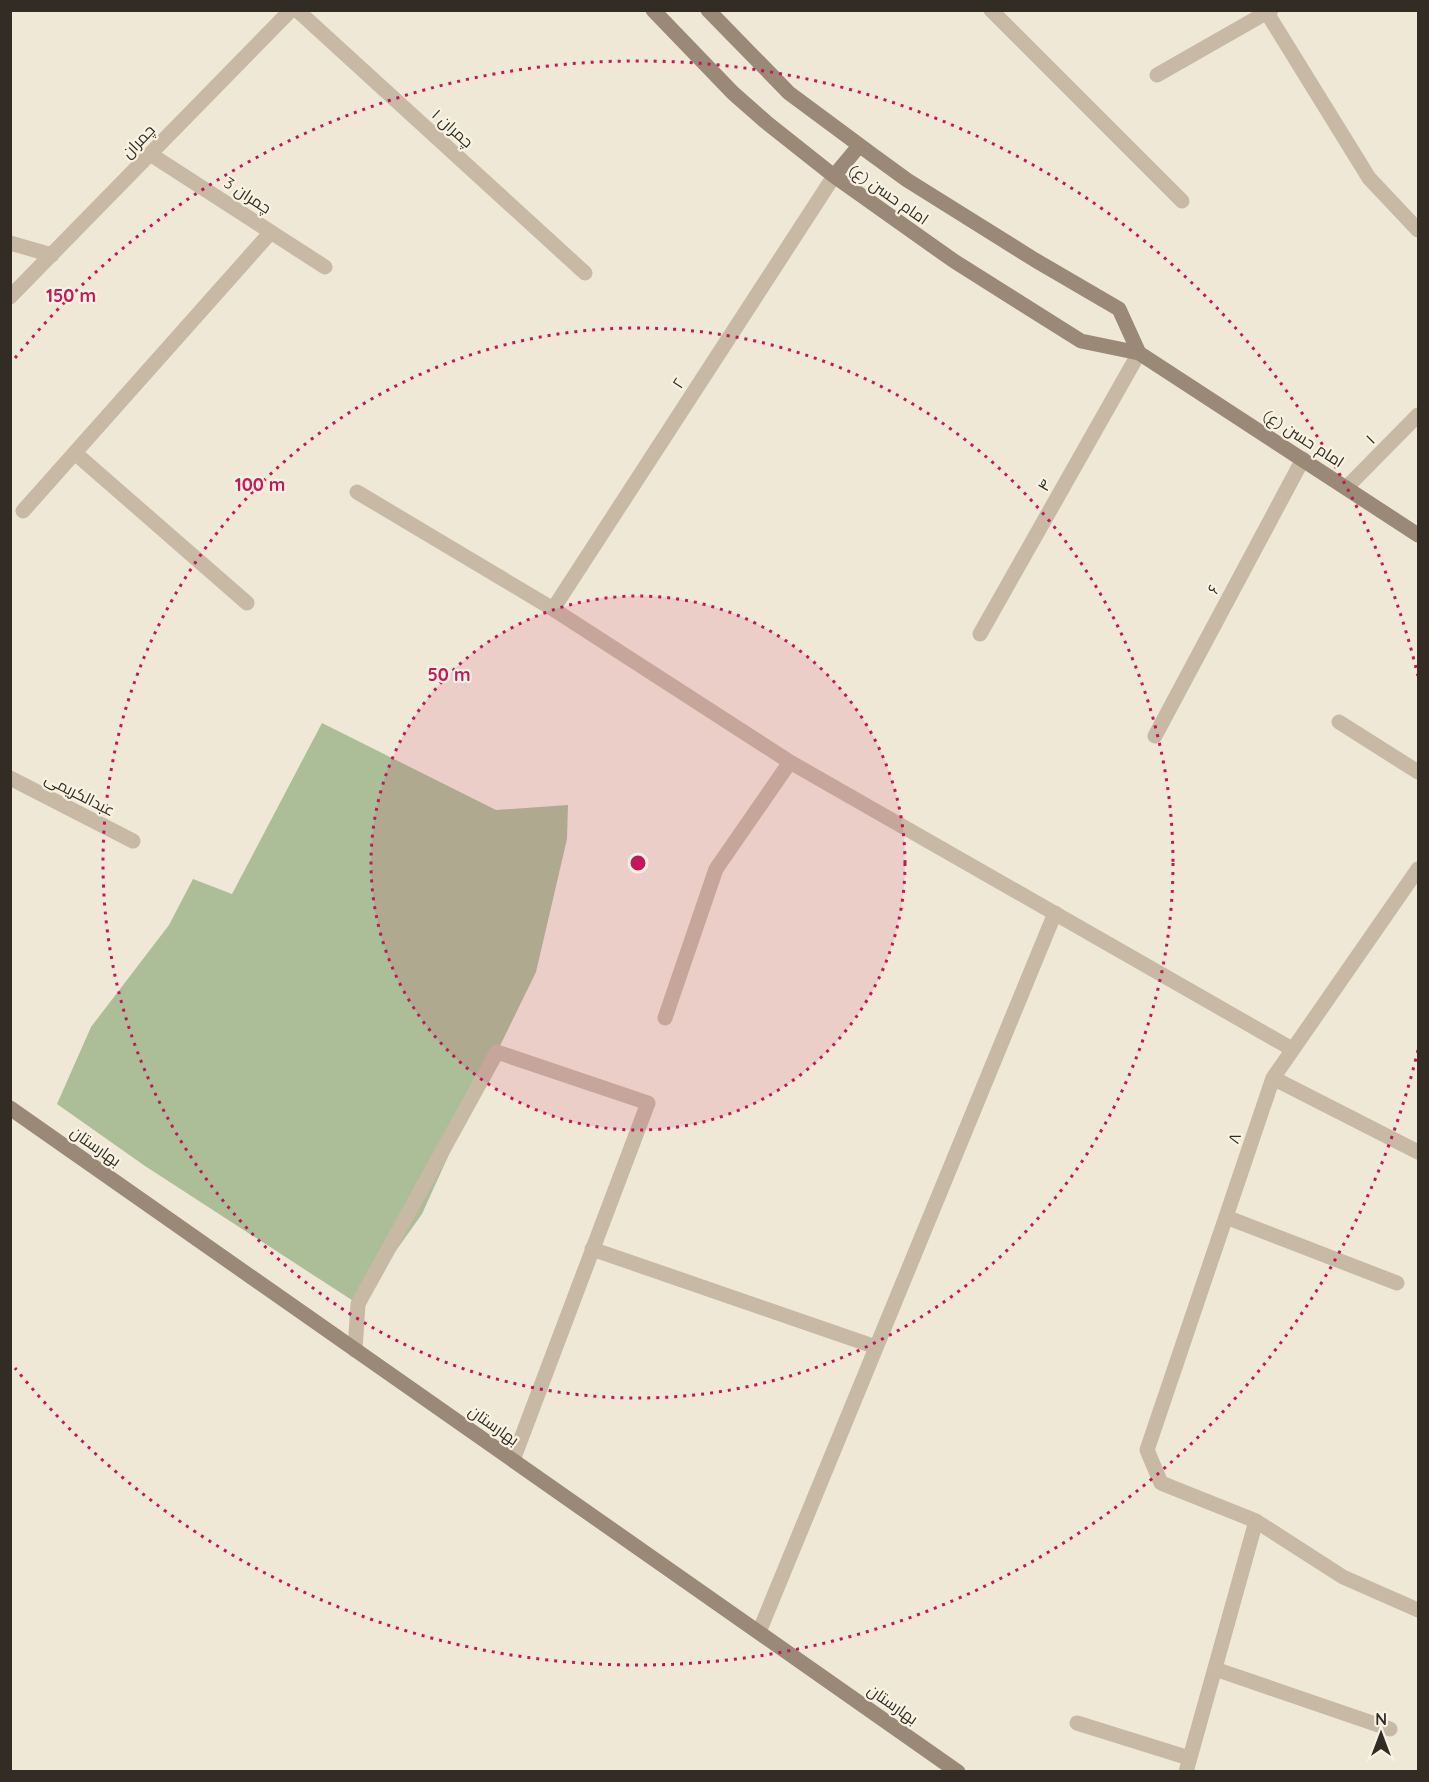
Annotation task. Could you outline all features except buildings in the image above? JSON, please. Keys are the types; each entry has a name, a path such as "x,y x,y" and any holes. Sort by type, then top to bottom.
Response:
{"street":[{"name":"چمران","path":"10,297 291,10"},
{"name":"چمران ۱","path":"297,10 585,273"},
{"name":"امام حسن (ع)","path":"653,10 733,93 766,122 834,177 954,261 1081,341 1139,353 1419,535"},
{"name":"امام حسن (ع)","path":"708,10 789,93 859,146 917,186 1035,260 1119,309 1139,353"},
{"path":"991,10 1182,201"},
{"path":"1157,75 1269,12 1369,178 1419,230"},
{"path":"834,177 859,146"},
{"name":"چمران 3","path":"150,154 325,267"},
{"name":"۲","path":"553,609 834,177"},
{"path":"24,511 271,232"},
{"path":"10,243 52,255"},
{"name":"۴","path":"980,634 1139,353"},
{"name":"۱","path":"1347,488 1419,415"},
{"path":"75,453 247,603"},
{"name":"۶","path":"1155,736 1303,459"},
{"path":"357,492 553,609 790,762 1292,1049"},
{"path":"1339,722 1419,772"},
{"path":"666,1018 716,868 790,762"},
{"name":"عبدالکریمی","path":"10,778 133,841"},
{"name":"۸","path":"1256,1521 1161,1483 1147,1450 1273,1078 1417,875"},
{"path":"759,1632 1055,913"},
{"path":"355,1350 358,1304 497,1052 648,1103 513,1460"},
{"path":"1273,1078 1419,1152"},
{"name":"بهارستان","path":"10,1108 958,1772"},
{"path":"1226,1218 1397,1283"},
{"path":"592,1250 876,1347"},
{"path":"1077,1723 1188,1765 1256,1521 1343,1577 1419,1610"},
{"path":"1215,1669 1390,1729"}],"green space":[{"path":"322,723 496,810 568,805 567,839 536,972 475,1097 422,1214 358,1304 145,1166 57,1104 91,1027 169,925 193,879 232,894"}]}
